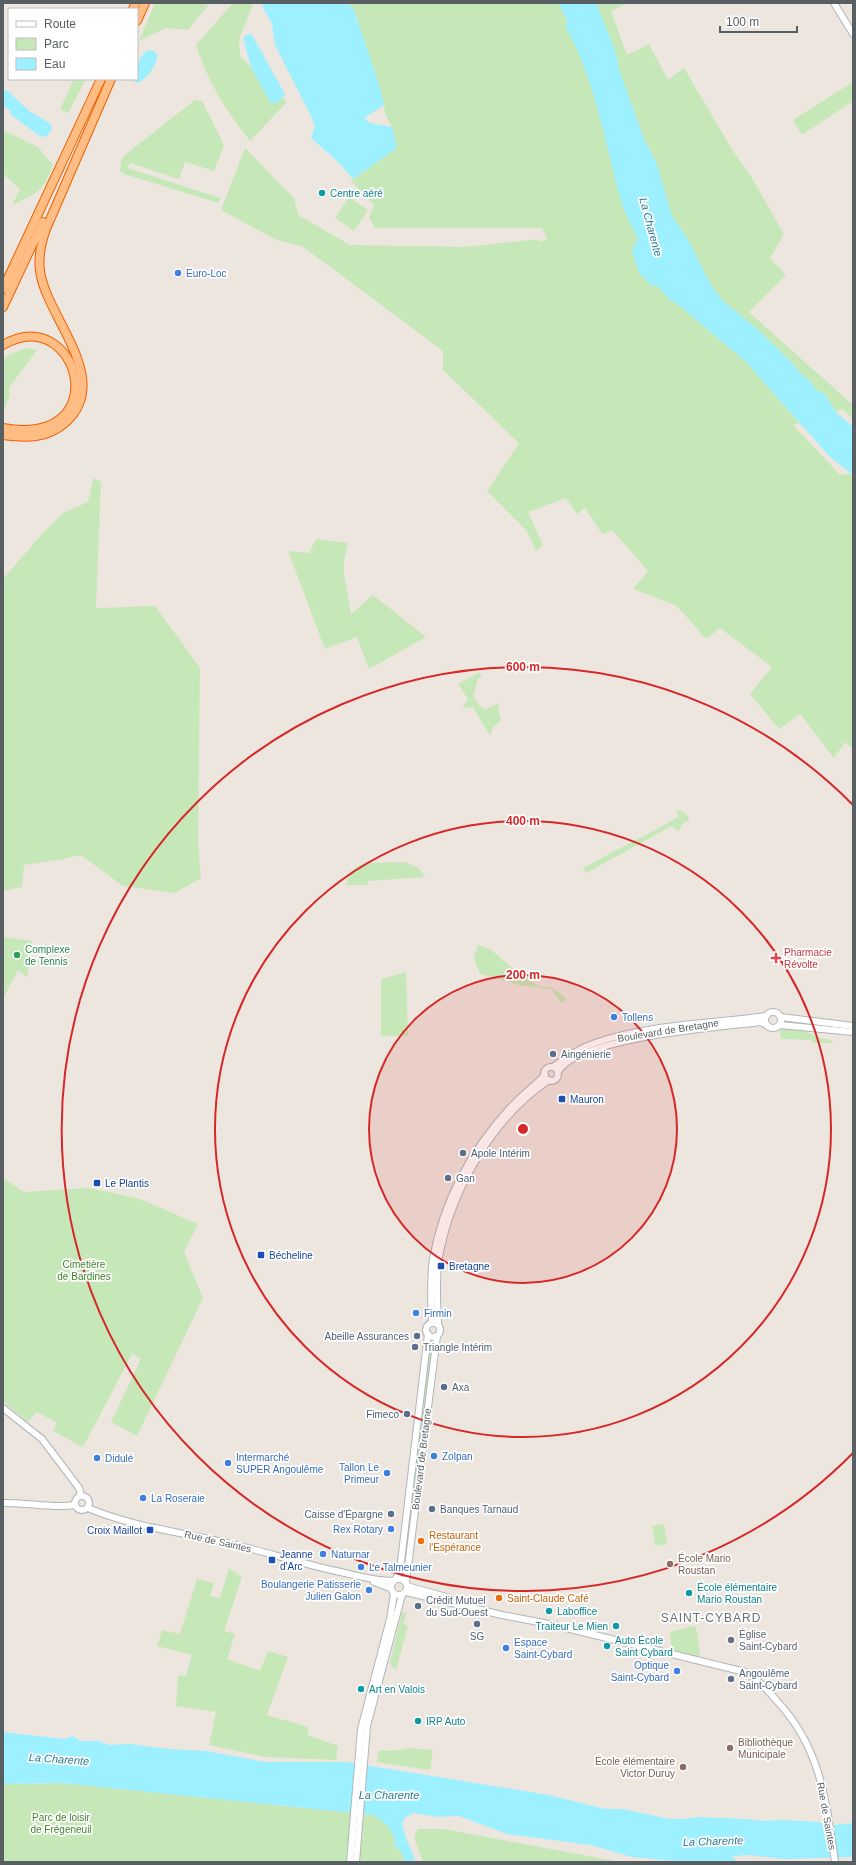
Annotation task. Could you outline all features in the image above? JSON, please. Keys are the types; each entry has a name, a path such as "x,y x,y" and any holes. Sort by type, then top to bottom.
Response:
{"highway":[{"path":"138,19 145,3"},
{"path":"3,289 101,80"},
{"path":"3,306 110,80"},
{"path":"3,435 24,438 44,435 52,432 70,418 81,396 82,385 79,366 75,353 44,288 40,271 39,254 46,229 110,80"},
{"path":"3,281 33,225"},
{"path":"3,345 16,338 26,337 39,338 50,342 66,356 72,365 76,377 76,388 70,408 54,424 34,431 18,431 3,428"}],"main road":[{"path":"834,3 853,34"},
{"path":"853,1026 781,1017 778,1013 773,1012 766,1016 767,1025 773,1028 780,1025 853,1032"},
{"name":"Boulevard de Bretagne","path":"766,1016 678,1026 625,1035 594,1043 571,1054 553,1067 547,1069 547,1078 556,1078 558,1072 564,1065 590,1051 630,1040 760,1022 767,1025"},
{"path":"780,1025 781,1017"},
{"path":"553,1067 558,1072"},
{"path":"435,1323 426,1328 428,1334 432,1337 437,1336 440,1331 435,1323 433,1260 440,1230 455,1188 464,1170 493,1127 522,1095 547,1078"},
{"name":"Boulevard de Bretagne","path":"362,1753 363,1721 390,1619 394,1580 400,1570 428,1334"},
{"name":"Boulevard de Bretagne","path":"362,1753 367,1726 405,1589 437,1336"},
{"path":"3,1408 42,1439 79,1488 81,1496"},
{"path":"75,1505 75,1500 81,1496"},
{"path":"75,1505 81,1510 88,1508 88,1499 81,1496"},
{"path":"3,1503 22,1502 65,1506 75,1505"},
{"name":"Rue de Saintes","path":"88,1508 105,1515 128,1521 244,1547 350,1574 394,1580 402,1579 405,1589"},
{"name":"Rue de Saintes","path":"350,1574 392,1591 405,1589 745,1672 766,1689 790,1714 813,1756 825,1793 835,1862"},
{"path":"350,1862 362,1753"},
{"path":"356,1818 356,1862"}],"green space":[{"path":"155,3 210,3 188,30 166,28 139,41"},
{"path":"233,3 252,3 253,5 239,39 240,56 287,102 250,141 218,96 196,45"},
{"path":"348,3 628,3 611,11 627,55 649,44 668,80 684,68 733,151 749,173 784,234 770,258 786,275 749,312 853,405 853,419 843,409 793,425 840,475 853,473 853,749 845,742 834,758 800,714 779,729 750,694 772,667 720,628 706,639 677,606 633,589 648,571 612,530 602,534 585,508 577,514 566,498 528,512 543,545 536,551 527,531 487,491 519,443 443,370 443,351 302,246 277,240 221,210 245,148 294,198 298,215 350,245 465,247 538,239 540,242 547,239 542,228 375,228 369,217 374,205 351,181 397,147 392,127 386,116 378,81 354,10"},
{"path":"74,80 85,80 68,113 60,109"},
{"path":"853,82 853,101 802,135 793,120"},
{"path":"195,100 202,101 224,145 214,171 185,162 179,179 130,163 128,168 220,198 218,203 124,174 120,171 121,161 125,155"},
{"path":"3,130 38,147 53,165 46,181 38,191 28,198 12,205 20,189 3,174"},
{"path":"349,197 368,210 354,231 335,218"},
{"path":"25,348 37,350 9,388 10,395 3,413 3,361 7,356"},
{"path":"93,478 101,482 96,608 155,606 200,668 198,842 201,878 175,893 123,886 81,855 24,865 22,887 3,891 3,579 42,534 63,513 88,502"},
{"path":"316,539 348,543 344,561 344,574 351,614 373,595 426,637 369,669 357,637 325,649 288,551 309,553"},
{"path":"480,672 482,676 478,679 473,696 478,704 485,709 500,703 498,709 501,720 493,727 490,736 473,707 462,708 468,699 458,684"},
{"path":"676,810 685,813 690,819 683,824 678,832 672,826 586,873 583,868 679,817"},
{"path":"405,862 418,868 426,877 368,881 368,885 346,885 352,871 357,866 365,863"},
{"name":"Complexe de Tennis","path":"3,937 32,941 27,978 18,970 3,999"},
{"path":"478,945 490,949 516,971 539,986 553,988 567,999 561,1003 551,989 518,985 480,974 474,958"},
{"path":"406,972 408,1036 381,1036 381,979"},
{"path":"783,1028 800,1029 819,1038 832,1040 833,1043 813,1043 812,1040 781,1039 780,1031"},
{"name":"Cimetière de Bardines","path":"3,1178 24,1192 87,1188 140,1199 198,1224 184,1252 203,1298 137,1436 111,1422 141,1359 132,1354 83,1447 53,1431 57,1423 37,1412 28,1422 3,1401"},
{"path":"430,1345 433,1345 404,1570 407,1518"},
{"path":"664,1524 667,1544 655,1546 652,1526"},
{"path":"229,1568 242,1577 224,1631 235,1634 227,1659 260,1671 268,1651 288,1657 267,1715 308,1727 308,1735 338,1746 336,1760 266,1757 209,1745 216,1712 176,1706 178,1675 186,1676 192,1655 157,1646 162,1630 180,1634 197,1579 214,1583 210,1596 220,1598"},
{"path":"402,1612 407,1613 403,1624 408,1626 396,1670 392,1667 390,1662"},
{"path":"694,1626 696,1627 700,1654 698,1656 672,1650 670,1632"},
{"path":"409,1748 433,1750 430,1770 377,1762 379,1750 392,1751"},
{"name":"Parc de loisir de Frégeneuil","path":"62,1783 374,1815 388,1826 394,1837 395,1846 401,1851 405,1862 3,1862 3,1784"},
{"path":"418,1829 444,1829 621,1862 423,1862 414,1837"}],"water":[{"path":"262,3 348,3 354,10 378,81 384,105 364,118 370,123 392,127 397,148 353,179 336,160 311,138 315,126 275,45 272,24 264,10"},
{"path":"558,3 596,3 615,50 620,72 644,139 656,162 672,216 687,238 712,287 723,301 757,329 791,362 802,375 809,380 816,390 824,393 836,412 853,427 853,475 830,457 745,361 676,303 671,301 656,285 652,286 639,273 632,250 638,239 621,202 604,131 584,66 565,26 568,22"},
{"path":"251,33 285,94 279,102 271,103 251,67 243,37"},
{"path":"149,50 154,51 157,54 156,62 151,72 143,80 136,83 134,80 138,80 138,67 140,59 145,52"},
{"path":"3,89 8,91 29,111 50,123 52,129 47,136 41,137 10,114 11,111 3,106"},
{"name":"La Charente","path":"3,1732 64,1739 73,1736 80,1741 99,1741 109,1745 130,1744 168,1749 206,1751 265,1762 346,1762 549,1795 605,1809 622,1809 670,1819 697,1817 764,1821 782,1820 819,1822 827,1826 852,1823 853,1821 853,1857 784,1859 750,1855 732,1856 738,1862 685,1862 632,1857 591,1845 507,1834 459,1816 438,1817 413,1813 406,1817 402,1823 405,1835 416,1862 405,1862 401,1851 395,1846 394,1837 388,1826 374,1815 62,1783 3,1784"}],"place":[{"name":"Centre aéré","path":"322,193"},
{"name":"Euro-Loc","path":"178,273"},
{"name":"Complexe de Tennis","path":"17,955"},
{"name":"Pharmacie Révolte","path":"776,958"},
{"name":"Tollens","path":"614,1017"},
{"name":"Aingénierie","path":"553,1054"},
{"name":"Mauron","path":"562,1099"},
{"name":"Apole Intérim","path":"463,1153"},
{"name":"Gan","path":"448,1178"},
{"name":"Le Plantis","path":"97,1183"},
{"name":"Bécheline","path":"261,1255"},
{"name":"Bretagne","path":"441,1266"},
{"name":"Firmin","path":"416,1313"},
{"name":"Abeille Assurances","path":"417,1336"},
{"name":"Triangle Intérim","path":"415,1347"},
{"name":"Axa","path":"444,1387"},
{"name":"Fimeco","path":"407,1414"},
{"name":"Zolpan","path":"434,1456"},
{"name":"Didulé","path":"97,1458"},
{"name":"Intermarché SUPER Angoulême","path":"228,1463"},
{"name":"Tallon Le Primeur","path":"387,1473"},
{"name":"La Roseraie","path":"143,1498"},
{"name":"Banques Tarnaud","path":"432,1509"},
{"name":"Caisse d'Épargne","path":"391,1514"},
{"name":"Rex Rotary","path":"391,1529"},
{"name":"Croix Maillot","path":"150,1530"},
{"name":"Restaurant l'Espérance","path":"421,1541"},
{"name":"Naturnar","path":"323,1554"},
{"name":"Jeanne d'Arc","path":"272,1560"},
{"name":"École Mario Roustan","path":"670,1564"},
{"name":"Le Talmeunier","path":"361,1567"},
{"name":"Boulangerie Patisserie Julien Galon","path":"369,1590"},
{"name":"École élémentaire Mario Roustan","path":"689,1593"},
{"name":"Saint-Claude Café","path":"499,1598"},
{"name":"Crédit Mutuel du Sud-Ouest","path":"418,1606"},
{"name":"Laboffice","path":"549,1611"},
{"name":"SG","path":"477,1624"},
{"name":"Traiteur Le Mien","path":"616,1626"},
{"name":"Église Saint-Cybard","path":"731,1640"},
{"name":"Auto École Saint Cybard","path":"607,1646"},
{"name":"Espace Saint-Cybard","path":"506,1648"},
{"name":"Optique Saint-Cybard","path":"677,1671"},
{"name":"Angoulême Saint-Cybard","path":"731,1679"},
{"name":"Art en Valois","path":"361,1689"},
{"name":"IRP Auto","path":"418,1721"},
{"name":"Bibliothèque Municipale","path":"730,1748"},
{"name":"École élémentaire Victor Duruy","path":"683,1767"}],"district":[{"name":"SAINT-CYBARD","path":"711,1618"}]}
